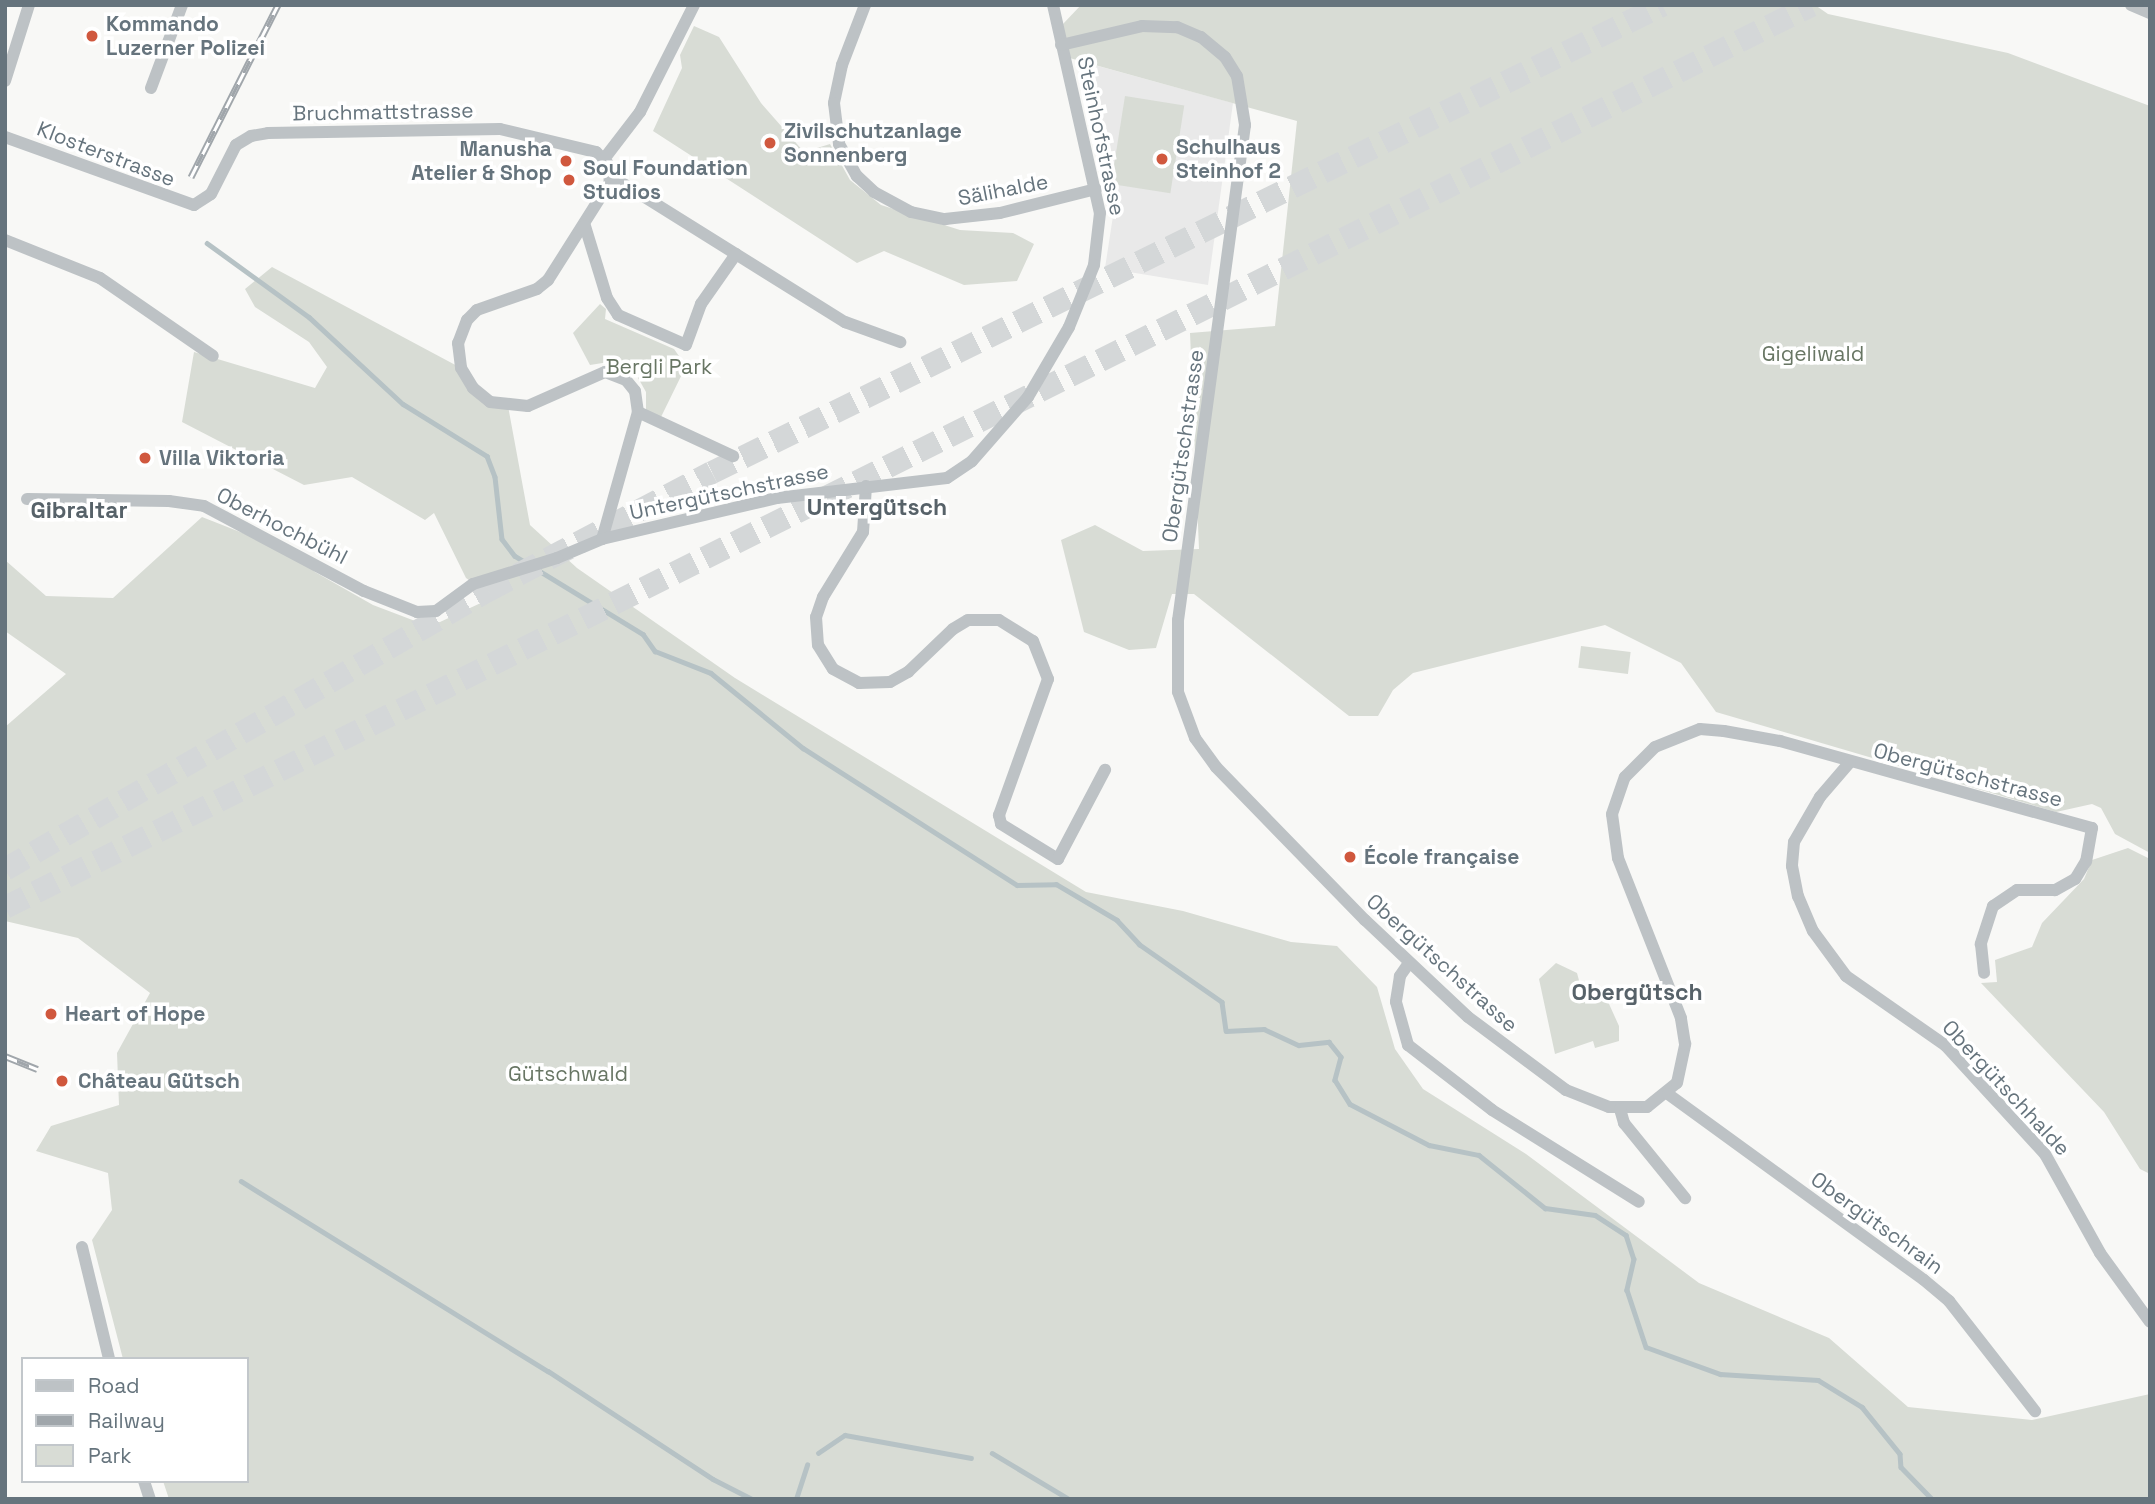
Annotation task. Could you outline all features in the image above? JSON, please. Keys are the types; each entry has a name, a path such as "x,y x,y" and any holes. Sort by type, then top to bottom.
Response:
{"street":[{"path":"5,81 29,5"},
{"path":"151,88 182,5"},
{"path":"694,5 640,112 604,159 611,176 845,322 900,342"},
{"name":"Sälihalde","path":"865,5 842,65 834,103 839,144 858,176 874,192 911,212 945,219 1000,213 1096,190"},
{"name":"Steinhofstrasse","path":"866,486 936,481 965,467 1040,382 1069,327 1094,265 1101,226 1096,190 1053,5"},
{"path":"2131,5 2150,13"},
{"name":"Obergütschstrasse","path":"1061,45 1142,26 1177,27 1201,37 1225,57 1237,76 1245,125 1175,655 1178,692 1188,723 1216,767 1409,963 1521,1059 1579,1097 1620,1109 1647,1107 1668,1094 1682,1071 1685,1044 1681,1018 1612,838 1612,814 1625,777 1655,747 1700,729 1780,741 2091,828 2086,862 2076,879 2054,890 2017,891 1993,906 1981,944 1984,973"},
{"name":"Bruchmattstrasse","path":"194,205 211,194 236,145 251,136 268,133 519,131 588,146 604,159"},
{"name":"Klosterstrasse","path":"5,137 194,205"},
{"path":"602,539 638,412 635,391 617,374 593,373 548,399 508,406 491,402 472,388 461,368 458,343 467,320 493,302 537,289 585,226 611,176"},
{"path":"585,226 607,299 618,315 686,345 701,304 736,254"},
{"path":"5,240 100,278 213,356"},
{"path":"638,412 733,456"},
{"path":"866,486 863,532 823,597 816,617 818,645 833,669 859,683 890,682 908,672 953,629 968,620 999,620 1033,641 1048,679 999,816 1001,824 1058,859 1105,770"},
{"name":"Untergütschstrasse","path":"557,558 602,539 776,498 866,486"},
{"name":"Oberhochbühl","path":"27,499 169,501 204,506 364,591 417,612 436,611 469,587 557,558"},
{"name":"Obergütschhalde","path":"1850,762 1820,797 1794,842 1792,866 1798,896 1813,932 1829,958 1856,985 1945,1045 2045,1154 2100,1252 2150,1322"},
{"path":"1409,963 1400,976 1395,1002 1408,1045 1492,1110 1639,1202"},
{"name":"Obergütschrain","path":"1668,1094 1949,1301 2035,1411"},
{"path":"1620,1109 1624,1123 1685,1198"},
{"path":"82,1247 109,1357"}],"shaded area":[{"name":"Schulhaus Steinhof 2","path":"1087,63 1233,103 1208,285 1105,268 1113,216 1080,83"}],"green space":[{"name":"Gigeliwald","path":"1081,5 1815,5 1828,14 2008,53 2150,106 2150,853 2115,834 2101,808 2092,804 2056,812 1716,712 1681,663 1605,625 1413,673 1393,690 1378,716 1349,716 1194,594 1172,594 1156,648 1129,650 1084,632 1061,540 1095,525 1143,551 1199,549 1190,333 1275,326 1297,121 1066,57 1063,24"},
{"path":"694,26 719,37 761,103 804,152 830,144 850,180 881,205 960,230 1013,233 1034,244 1017,281 964,285 884,251 857,263 653,131 682,68 680,55"},
{"path":"1125,96 1184,105 1170,193 1111,184"},
{"name":"Gütschwald","path":"272,267 461,368 473,388 508,406 530,525 577,568 735,678 1086,892 1183,911 1291,942 1337,946 1377,987 1395,1049 1423,1089 1526,1154 1699,1283 1829,1338 1908,1407 2032,1420 2150,1394 2150,1499 169,1499 164,1483 248,1483 248,1357 122,1357 92,1240 112,1210 108,1173 36,1151 51,1126 119,1105 117,1053 150,993 78,938 5,921 5,727 66,674 5,631 5,560 46,596 113,598 202,517 299,555 315,572 373,605 423,624 440,622 485,601 479,587 466,578 434,513 425,520 352,477 304,485 182,422 194,352 315,388 327,367 309,342 255,307 245,289"},
{"name":"Bergli Park","path":"600,304 606,309 605,319 674,349 686,366 661,417 646,410 646,392 637,376 615,361 590,365 573,333"},
{"path":"1581,646 1631,652 1628,674 1578,668"},
{"path":"2128,848 2150,859 2150,1174 2140,1169 2104,1112 1981,983 1997,982 1995,960 2032,947 2042,923 2084,879 2092,860"},
{"path":"1556,963 1577,973 1584,999 1605,995 1619,1026 1619,1041 1595,1048 1593,1041 1555,1054 1539,979"}],"waterway":[{"path":"207,243 309,317 403,404 487,456 495,477 502,539 515,556 643,634 655,651 711,673 803,748 1017,885 1056,884 1117,920 1139,944 1222,1002 1226,1031 1264,1029 1299,1045 1329,1042 1341,1057 1335,1080 1350,1104 1429,1145 1479,1155 1545,1208 1595,1215 1626,1235 1634,1259 1627,1290 1646,1347 1720,1374 1818,1380 1862,1407 1900,1454 1901,1467 1932,1499"},
{"path":"241,1181 548,1371 713,1479 752,1499"},
{"path":"818,1453 845,1435 971,1458"},
{"path":"992,1453 1069,1499"},
{"path":"796,1499 807,1465"}],"tunnel":[{"path":"5,869 488,590 712,472 1662,5"},
{"path":"5,907 1811,5"}],"railway":[{"path":"191,177 278,5"},
{"path":"5,1056 37,1069"}],"place":[{"name":"Kommando Luzerner Polizei","path":"92,36"},
{"name":"Zivilschutzanlage Sonnenberg","path":"770,143"},
{"name":"Schulhaus Steinhof 2","path":"1162,159"},
{"name":"Manusha Atelier & Shop","path":"566,161"},
{"name":"Soul Foundation Studios","path":"569,180"},
{"name":"Villa Viktoria","path":"145,458"},
{"name":"École française","path":"1350,857"},
{"name":"Heart of Hope","path":"51,1014"},
{"name":"Château Gütsch","path":"62,1081"}],"district":[{"name":"Untergütsch","path":"877,507"},
{"name":"Gibraltar","path":"79,510"},
{"name":"Obergütsch","path":"1637,992"}]}
